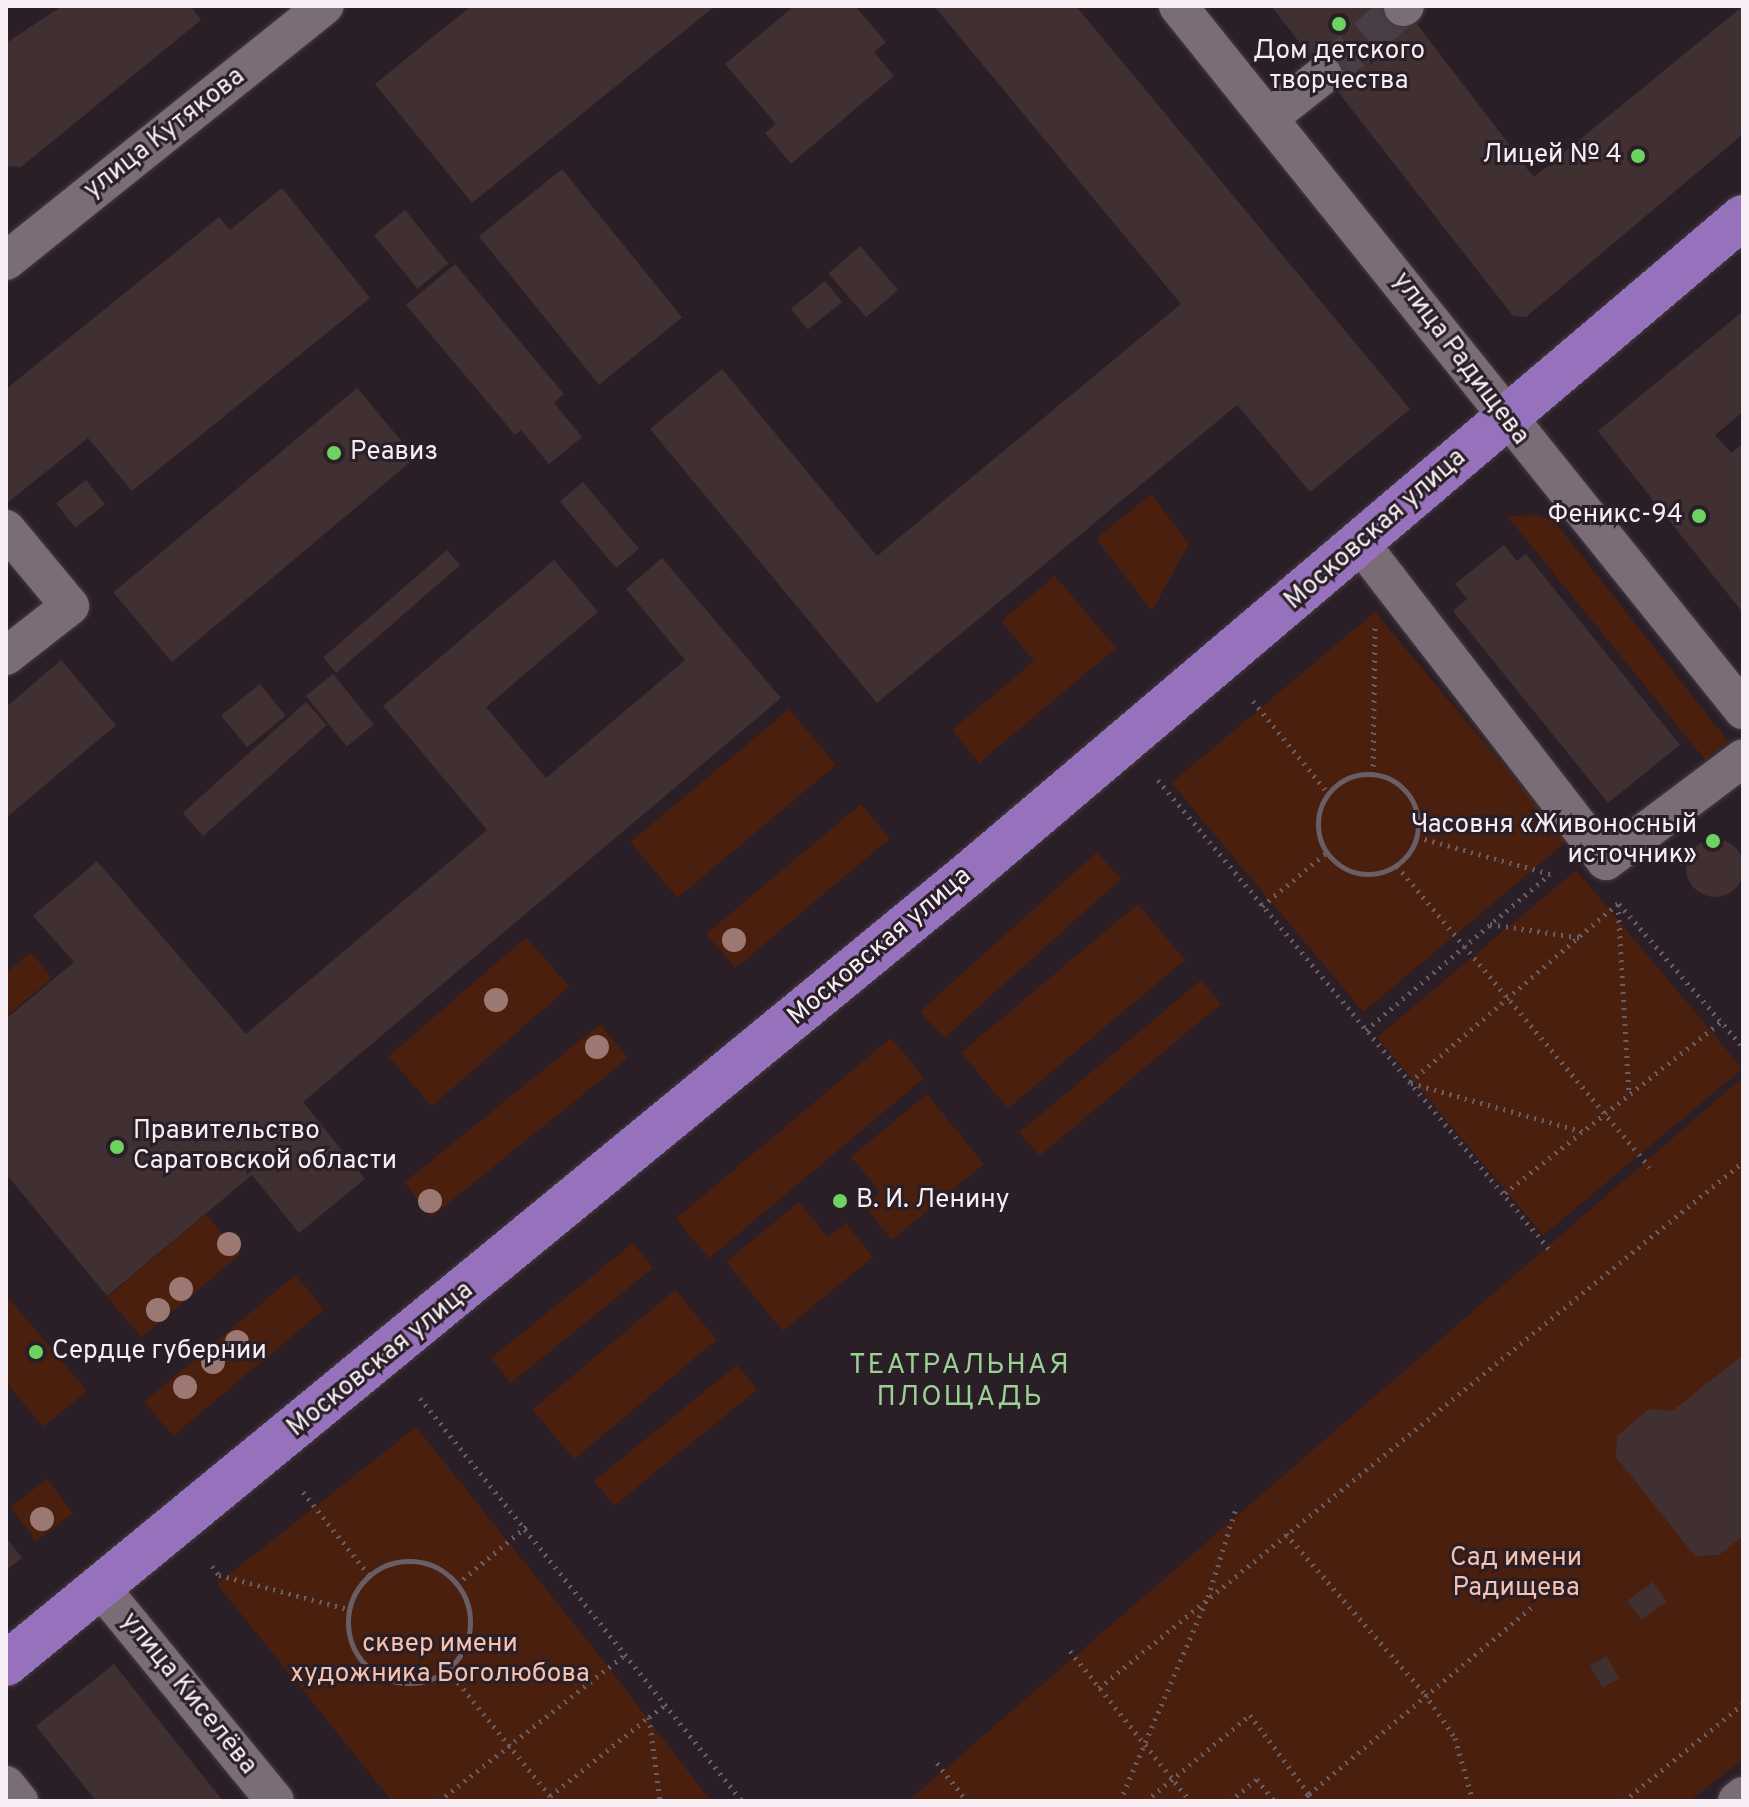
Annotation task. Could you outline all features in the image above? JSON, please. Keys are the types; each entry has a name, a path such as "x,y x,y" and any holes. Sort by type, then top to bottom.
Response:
{"main road":[{"name":"Московская улица","path":"6,1664 1360,543 1743,217"}],"street":[{"name":"улица Кутякова","path":"9,252 324,6"},
{"name":"улица Радищева","path":"1178,6 1504,419 1743,710"},
{"path":"1269,118 1323,75"},
{"path":"6,529 70,606 6,656"},
{"path":"1360,543 1606,861 1743,758"},
{"name":"улица Киселёва","path":"100,1587 275,1801"},
{"path":"6,1785 19,1801"},
{"path":"1737,1801 1743,1796"}],"path":[{"path":"1373,774 1375,614"},
{"path":"1253,701 1328,793"},
{"path":"1373,774 1404,789 1419,820 1417,837 1397,866 1366,875 1326,853 1317,823 1328,793 1373,774"},
{"path":"1158,780 1549,1249"},
{"path":"1366,1030 1550,874 1417,837"},
{"path":"1262,906 1326,853"},
{"path":"1397,866 1513,997 1650,1167"},
{"path":"1410,1082 1584,938 1618,903"},
{"path":"1618,903 1743,1047"},
{"path":"1618,903 1629,1093"},
{"path":"1490,924 1584,938"},
{"path":"1505,1193 1721,1022"},
{"path":"1410,1082 1584,1132"},
{"path":"1099,1688 1743,1162"},
{"path":"420,1398 527,1526 742,1801"},
{"path":"303,1492 369,1575"},
{"path":"1120,1801 1147,1747 1208,1597 1237,1505"},
{"path":"457,1584 527,1526"},
{"path":"1286,1533 1425,1694 1455,1738 1473,1801"},
{"path":"424,1563 457,1584 470,1619 468,1638 448,1670 413,1684 376,1675 352,1647 348,1609 369,1575 386,1565 424,1563"},
{"path":"212,1566 219,1575 348,1609"},
{"path":"1300,1801 1531,1608"},
{"path":"1070,1651 1190,1801"},
{"path":"439,1801 626,1654"},
{"path":"448,1670 552,1798"},
{"path":"1624,1801 1743,1704"},
{"path":"544,1801 552,1798 665,1705"},
{"path":"1146,1801 1250,1715 1315,1801"},
{"path":"649,1717 660,1801"},
{"path":"937,1763 967,1801"},
{"path":"1230,1801 1257,1779 1274,1801"}],"green space":[{"path":"1151,494 1189,544 1152,611 1096,539"},
{"path":"1536,515 1555,522 1728,741 1705,760 1507,516"},
{"path":"1055,576 1116,648 979,763 952,730 1034,661 1001,621"},
{"path":"1375,612 1567,841 1363,1012 1171,783"},
{"path":"789,709 836,765 677,898 630,842"},
{"path":"861,804 890,838 735,968 706,934"},
{"path":"1097,852 1121,879 944,1038 920,1011"},
{"path":"1576,870 1742,1068 1543,1236 1377,1037"},
{"path":"1138,904 1185,960 1008,1108 961,1052"},
{"path":"526,937 569,987 432,1106 389,1056"},
{"path":"31,952 52,978 6,1017 6,973"},
{"path":"1201,980 1221,1004 1039,1156 1019,1132"},
{"path":"600,1024 628,1058 432,1217 404,1183"},
{"path":"891,1038 924,1078 709,1258 676,1219"},
{"name":"Сад имени Радищева","path":"1743,1077 1743,1759 1690,1801 908,1801"},
{"path":"927,1094 984,1164 892,1240 864,1206 880,1192 851,1157"},
{"path":"799,1202 828,1237 846,1223 873,1257 783,1331 726,1262"},
{"path":"206,1214 240,1255 141,1338 107,1297"},
{"path":"633,1243 653,1268 511,1383 491,1358"},
{"path":"295,1275 324,1309 173,1436 144,1402"},
{"path":"675,1290 717,1340 574,1459 533,1410"},
{"path":"6,1295 87,1391 43,1427 6,1382"},
{"path":"737,1365 757,1390 614,1506 594,1481"},
{"name":"сквер имени художника Боголюбова","path":"416,1427 599,1655 711,1801 392,1801 217,1584"},
{"path":"47,1479 73,1513 36,1541 10,1507"}],"building":[{"path":"62,6 191,6 201,20 21,167 6,166 6,43"},
{"path":"471,6 715,6 472,203 375,84"},
{"path":"794,6 855,6 886,42 874,52 894,76 791,164 765,133 776,124 725,64"},
{"path":"934,6 1076,6 1410,409 1310,492 1237,405 877,703 650,429 722,369 877,556 1181,304"},
{"name":"Лицей № 4","path":"1271,6 1403,6 1534,177 1743,6 1743,134 1526,317 1513,316"},
{"path":"562,169 682,317 599,385 479,236"},
{"path":"282,188 370,298 132,491 88,438 6,504 6,389 219,217 230,230"},
{"path":"405,210 448,264 417,289 374,235"},
{"path":"860,246 898,290 866,317 828,274"},
{"path":"455,264 564,394 554,403 582,437 549,464 521,430 515,435 406,305"},
{"path":"825,281 842,302 808,330 791,309"},
{"path":"1743,311 1743,412 1715,435 1731,453 1743,443 1743,613 1598,431"},
{"path":"357,388 415,458 172,662 113,592"},
{"path":"86,480 105,504 75,528 56,503"},
{"path":"583,482 639,549 616,568 560,501"},
{"path":"1504,545 1517,561 1526,554 1680,745 1608,803 1453,611 1467,599 1455,584"},
{"path":"447,550 460,565 336,673 323,658"},
{"path":"662,558 781,698 303,1102 365,1179 299,1233 252,1175 107,1296 6,1174 6,1019 74,962 33,916 97,861 246,1034 487,830 383,706 554,560 598,612 486,707 546,778 685,660 626,589"},
{"path":"61,660 116,725 6,818 6,707"},
{"path":"333,674 374,725 347,747 306,696"},
{"path":"260,684 286,716 247,747 221,715"},
{"path":"306,702 327,725 203,836 183,813"},
{"path":"1715,839 1735,848 1744,868 1735,888 1715,897 1695,888 1686,868 1695,848"},
{"path":"1743,1355 1743,1536 1719,1555 1695,1556 1616,1457 1617,1436 1649,1409 1672,1411"},
{"path":"6,1537 22,1558 6,1570"},
{"path":"1653,1582 1667,1601 1641,1620 1627,1601"},
{"path":"1606,1656 1619,1678 1603,1688 1590,1666"},
{"path":"114,1664 223,1801 96,1801 36,1726"}],"tunnel":[{"path":"1323,75 1403,7"}],"place":[{"name":"Дом детского творчества","path":"1339,24"},
{"name":"Лицей № 4","path":"1638,156"},
{"name":"Реавиз","path":"334,453"},
{"name":"Феникс-94","path":"1699,516"},
{"name":"Часовня «Живоносный источник»","path":"1713,841"},
{"name":"Правительство Саратовской области","path":"117,1147"},
{"name":"В. И. Ленину","path":"840,1201"},
{"name":"Сердце губернии","path":"36,1352"}],"district":[{"name":"ТЕАТРАЛЬНАЯ ПЛОЩАДЬ","path":"960,1382"}]}
